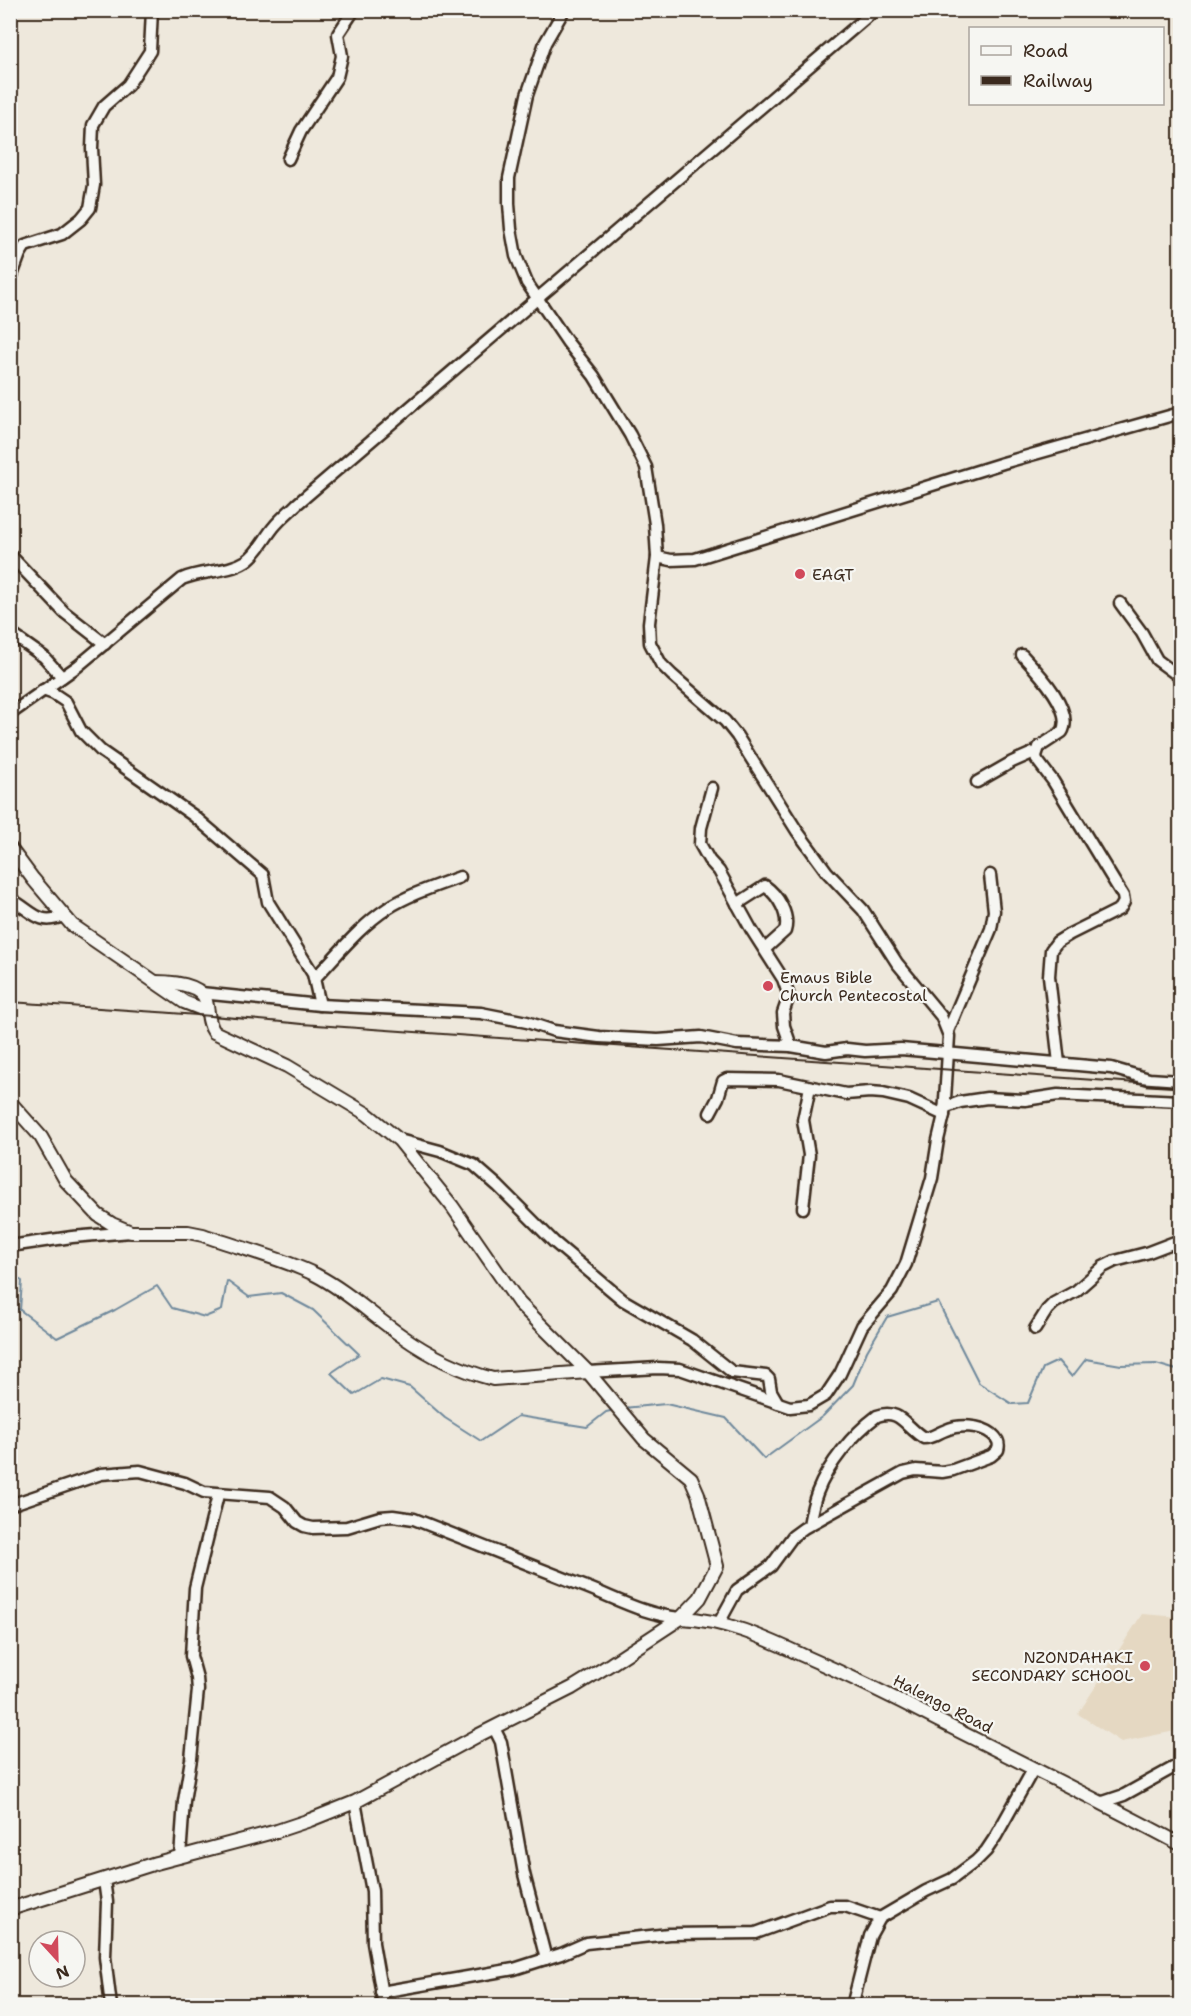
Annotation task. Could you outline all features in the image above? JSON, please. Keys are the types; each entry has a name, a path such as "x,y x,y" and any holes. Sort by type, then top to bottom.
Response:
{"street":[{"path":"10,281 25,246 62,234 73,227 90,208 94,185 93,125 104,106 128,85 150,51 152,10"},
{"path":"288,159 297,138 337,77 342,56 338,34 354,10"},
{"path":"564,10 553,28 532,78 515,145 509,188 510,223 516,256 527,283 561,334 594,376 642,457 652,498 657,557 649,623 650,643 655,654 672,675 725,720 797,831 827,872 862,910 897,963 941,1016 948,1031"},
{"path":"10,714 105,644 182,579 198,573 236,566 254,554 274,527 297,504 875,10"},
{"path":"657,557 671,560 695,559 1003,463 1180,413"},
{"path":"10,555 64,612 105,644"},
{"path":"1120,603 1136,623 1156,660 1180,677"},
{"path":"10,633 36,650 62,677"},
{"path":"977,782 1037,751 1039,747 1062,732 1066,719 1062,707 1046,682 1022,655"},
{"path":"43,690 66,702 81,732 94,745 207,826 263,875 268,902 315,978 320,1005"},
{"path":"1037,751 1037,760 1053,781 1120,889 1124,902 1120,909 1070,934 1057,942 1051,950 1048,964 1059,1063"},
{"path":"712,788 701,828 700,844 787,987 789,996 783,1013 784,1026 791,1046"},
{"path":"10,848 63,916 83,934 184,1002 207,1011"},
{"path":"11,1246 131,1232 196,1234 307,1271 337,1287 404,1338 452,1364 494,1379 592,1376 658,1368 680,1369 790,1407 809,1405 826,1395 840,1374 862,1326 897,1284 910,1254 929,1191 944,1111 948,1031 993,920 990,875"},
{"path":"315,978 358,933 387,909 405,899 460,877"},
{"path":"737,904 768,886 787,917 785,931 765,949"},
{"path":"10,899 41,919 53,920 63,916"},
{"path":"155,982 180,984 201,993 320,1005 480,1013 554,1030 599,1037 658,1041 700,1037 737,1044 791,1046 826,1052 848,1049 865,1051 901,1049 1111,1068 1149,1079 1180,1081"},
{"path":"10,1909 180,1857 288,1828 355,1802 572,1688 681,1618 700,1598 717,1566 698,1494 691,1478 645,1439 592,1376 519,1303 452,1206 399,1140 367,1114 287,1066 217,1034 210,1026 206,1000 201,993"},
{"path":"710,1113 725,1080 779,1080 846,1094 870,1092 909,1098 944,1111 960,1102 987,1098 1025,1100 1058,1095 1180,1101"},
{"path":"803,1208 809,1155 803,1120 810,1087"},
{"path":"10,1102 41,1137 66,1181 88,1206 112,1224 131,1232"},
{"path":"399,1140 440,1151 474,1165 602,1285 637,1309 692,1340 732,1372 766,1376 778,1403"},
{"path":"1035,1329 1054,1303 1076,1291 1103,1267 1180,1240"},
{"path":"719,1623 737,1590 771,1566 793,1536 809,1525 903,1473 916,1470 942,1472 953,1470 991,1456 998,1450 998,1441 987,1431 960,1426 933,1437 924,1438 894,1414 877,1416 864,1427 834,1463 817,1493 809,1525"},
{"path":"10,1505 85,1479 120,1471 150,1474 218,1495 247,1494 270,1497 285,1506 297,1522 314,1528 347,1527 380,1517 414,1518 638,1609 662,1616 681,1618"},
{"path":"180,1857 184,1801 198,1690 191,1656 195,1588 218,1495"},
{"name":"Halengo Road","path":"681,1618 702,1619 758,1635 833,1668 1103,1802 1180,1844"},
{"path":"494,1728 503,1750 524,1874 546,1959"},
{"path":"1103,1802 1124,1795 1180,1764"},
{"path":"852,2006 870,1936 880,1918 926,1891 952,1879 976,1861 996,1836 1034,1768"},
{"path":"355,1802 372,1891 373,1943 384,2006"},
{"path":"104,1880 107,1902 105,1957 111,2006"},
{"path":"381,1992 514,1969 586,1943 669,1934 756,1933 830,1906 839,1905 880,1918"}],"shaded area":[{"name":"NZONDAHAKI SECONDARY SCHOOL","path":"1142,1614 1180,1617 1180,1730 1121,1742 1078,1714"}],"waterway":[{"path":"10,1274 22,1281 20,1310"},
{"path":"10,1306 20,1310 57,1338 115,1310 157,1286 172,1308 205,1317 222,1310 227,1281 249,1297 281,1293 313,1310 359,1354 331,1373 354,1395 381,1379 410,1387 445,1418 481,1441 518,1416 587,1427 606,1412 615,1410"},
{"path":"623,1408 666,1404 726,1418 764,1459 823,1416 853,1385 867,1351 887,1317 938,1302 979,1383 1012,1404 1028,1403 1043,1368 1058,1361 1072,1377 1086,1359 1121,1365 1156,1364 1180,1371"}],"railway":[{"path":"10,1002 1180,1086"}],"place":[{"name":"EAGT","path":"800,574"},
{"name":"Emaus Bible Church Pentecostal","path":"768,986"},
{"name":"NZONDAHAKI SECONDARY SCHOOL","path":"1145,1666"}]}
